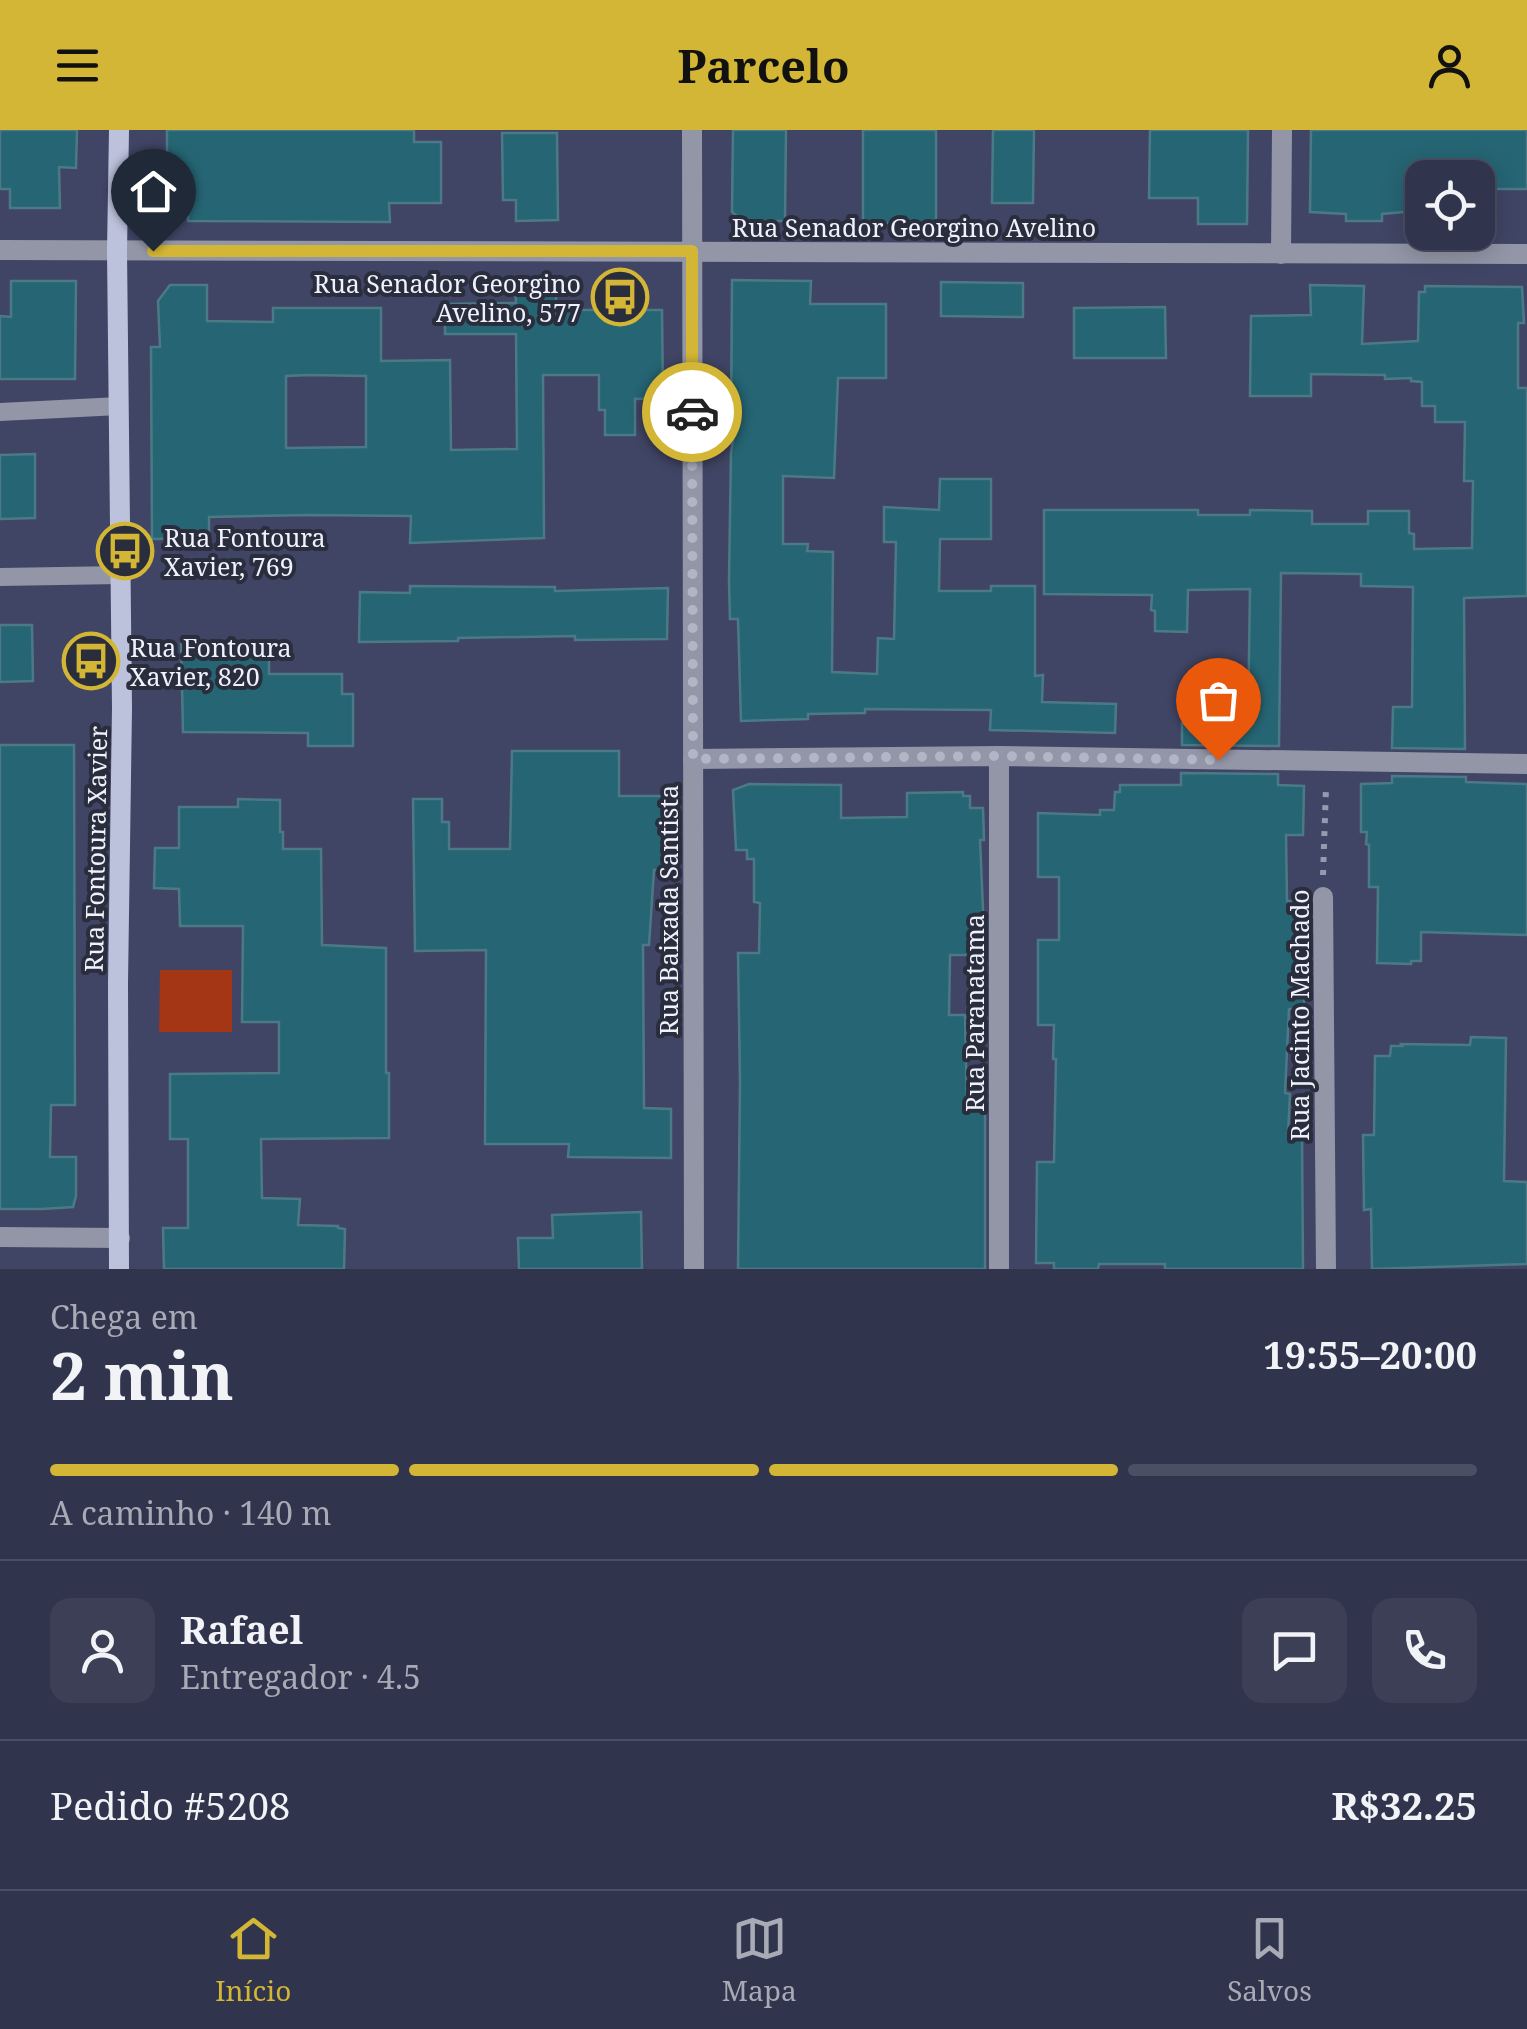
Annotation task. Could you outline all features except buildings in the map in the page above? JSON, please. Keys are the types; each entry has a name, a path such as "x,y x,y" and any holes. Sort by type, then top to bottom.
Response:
{"main road":[{"name":"Rua Fontoura Xavier","path":"119,130 119,1269"}],"street":[{"name":"Rua Baixada Santista","path":"692,130 694,1269"},
{"path":"1281,254 1282,130"},
{"name":"Rua Senador Georgino Avelino","path":"0,250 1527,254"},
{"path":"693,759 999,756 1527,764"},
{"name":"Rua Paranatama","path":"999,756 999,1269"},
{"name":"Rua Jacinto Machado","path":"1323,896 1326,1269"},
{"path":"0,1237 120,1238"}],"lane":[{"path":"0,412 119,406"},
{"path":"0,577 120,575"}],"path":[{"name":"Rua Jacinto Machado","path":"1323,896 1327,761"}],"shaded area":[{"path":"160,970 232,970 232,1032 159,1032"}],"way so far":[{"path":"692,412 693,759 999,756 1218,760"}],"place":[{"name":"Rua Senador Georgino Avelino, 577","path":"620,297"},
{"name":"Rua Fontoura Xavier, 769","path":"125,551"},
{"name":"Rua Fontoura Xavier, 820","path":"91,661"}],"route":[{"path":"153,251 692,251 692,412"}]}
